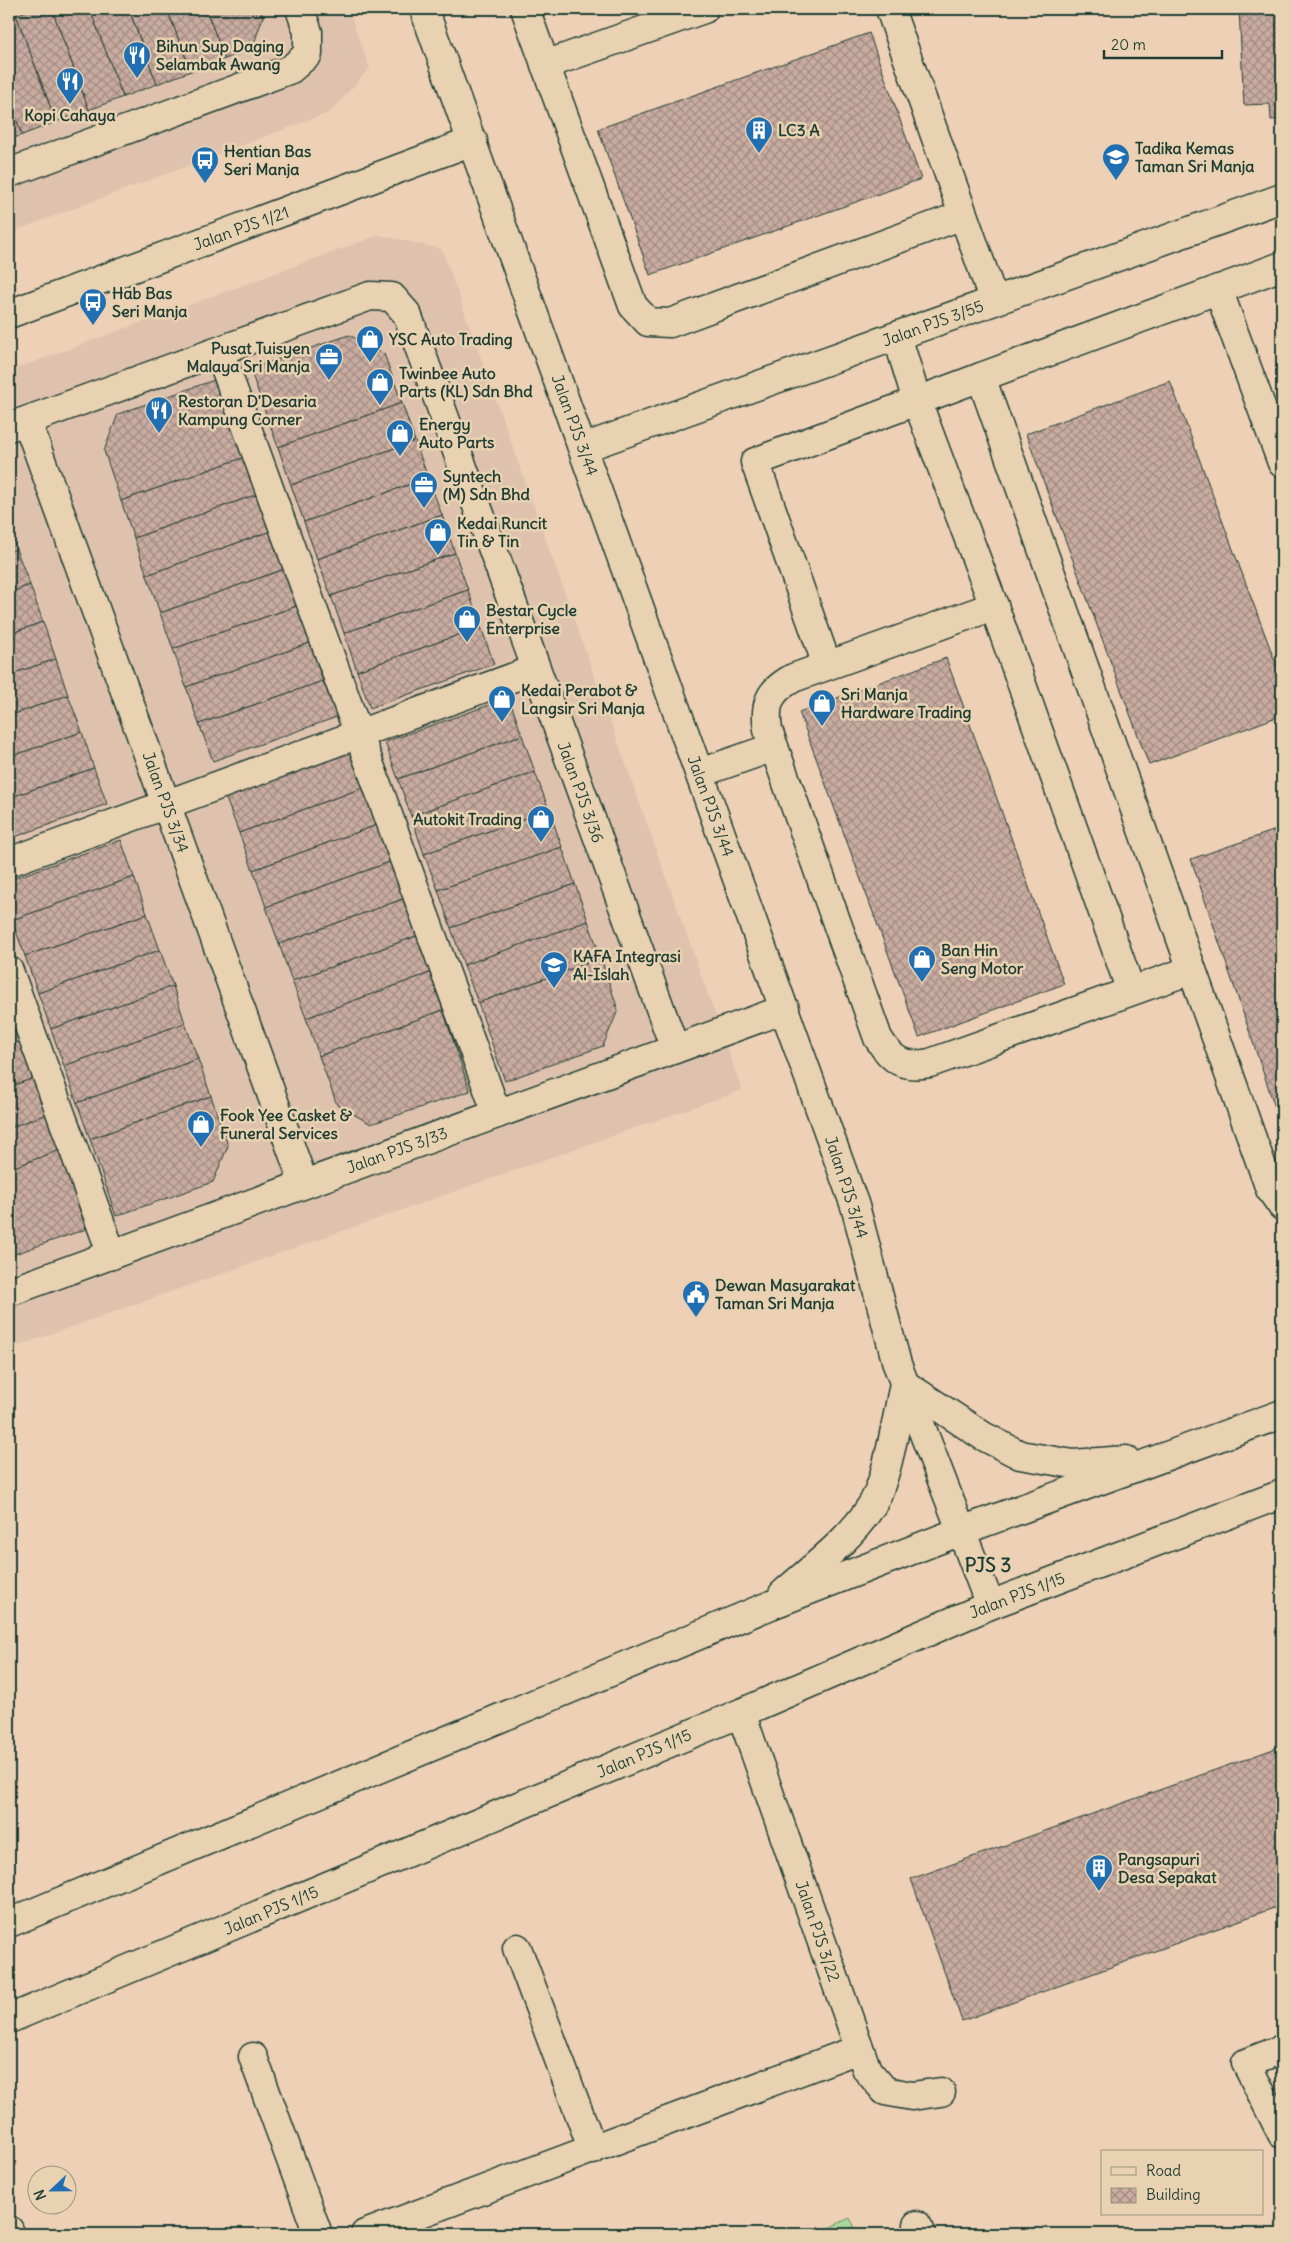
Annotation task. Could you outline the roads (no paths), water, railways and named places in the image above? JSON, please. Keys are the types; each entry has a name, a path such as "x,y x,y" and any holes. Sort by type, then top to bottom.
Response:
{"street":[{"path":"9,173 291,69 308,54 308,32 300,9"},
{"name":"Jalan PJS 3/44","path":"424,9 474,142 855,1206 904,1384 990,1605"},
{"path":"525,9 632,306 648,322 670,323 963,215"},
{"path":"545,65 704,9"},
{"path":"890,9 994,301"},
{"name":"Jalan PJS 1/21","path":"9,314 474,142"},
{"name":"Jalan PJS 3/55","path":"584,448 1282,198"},
{"path":"827,666 755,462 1282,266"},
{"path":"1218,289 1282,463"},
{"name":"Jalan PJS 3/36","path":"18,424 370,296 392,297 407,314 675,1050"},
{"path":"897,336 917,401 994,606 1131,991"},
{"path":"219,351 497,1114"},
{"path":"981,377 1270,1189 1282,1206"},
{"name":"Jalan PJS 3/34","path":"18,424 166,804 304,1184"},
{"path":"994,606 793,678 779,686 770,699 765,714 774,747 878,1038 886,1052 898,1061 914,1066 930,1063 1191,970"},
{"path":"9,862 536,669"},
{"path":"700,773 774,747"},
{"path":"9,971 112,1255"},
{"name":"Jalan PJS 3/33","path":"9,1292 785,1009"},
{"path":"771,1605 841,1542 872,1505 885,1470 904,1384 983,1436 1020,1455 1073,1464 1160,1458"},
{"path":"9,1924 771,1605 961,1531 1282,1414"},
{"name":"Jalan PJS 1/15","path":"9,2019 741,1713 990,1605 1282,1494"},
{"name":"Jalan PJS 3/22","path":"741,1713 867,2070 885,2091 912,2096 941,2092"},
{"path":"518,1948 593,2150"},
{"path":"365,2234 859,2049"},
{"path":"1282,2049 1246,2063 1282,2134"},
{"path":"253,2057 318,2234"},
{"path":"9,2230 10,2234"}],"place":[{"name":"Bihun Sup Daging Selambak Awang","path":"137,79"},
{"name":"Kopi Cahaya","path":"70,105"},
{"name":"LC3 A","path":"759,154"},
{"name":"Tadika Kemas Taman Sri Manja","path":"1116,181"},
{"name":"Hentian Bas Seri Manja","path":"205,184"},
{"name":"Hab Bas Seri Manja","path":"93,326"},
{"name":"YSC Auto Trading","path":"370,363"},
{"name":"Pusat Tuisyen Malaya Sri Manja","path":"329,381"},
{"name":"Twinbee Auto Parts (KL) Sdn Bhd","path":"380,406"},
{"name":"Restoran D'Desaria Kampung Corner","path":"159,434"},
{"name":"Energy Auto Parts","path":"400,457"},
{"name":"Syntech (M) Sdn Bhd","path":"424,509"},
{"name":"Kedai Runcit Tin & Tin","path":"438,556"},
{"name":"Bestar Cycle Enterprise","path":"467,643"},
{"name":"Kedai Perabot & Langsir Sri Manja","path":"502,723"},
{"name":"Sri Manja Hardware Trading","path":"822,727"},
{"name":"Autokit Trading","path":"541,843"},
{"name":"Ban Hin Seng Motor","path":"922,983"},
{"name":"KAFA Integrasi Al-Islah","path":"554,989"},
{"name":"Fook Yee Casket & Funeral Services","path":"201,1148"},
{"name":"Dewan Masyarakat Taman Sri Manja","path":"696,1318"},
{"name":"Pangsapuri Desa Sepakat","path":"1099,1892"}],"district":[{"name":"PJS 3","path":"988,1565"}]}
